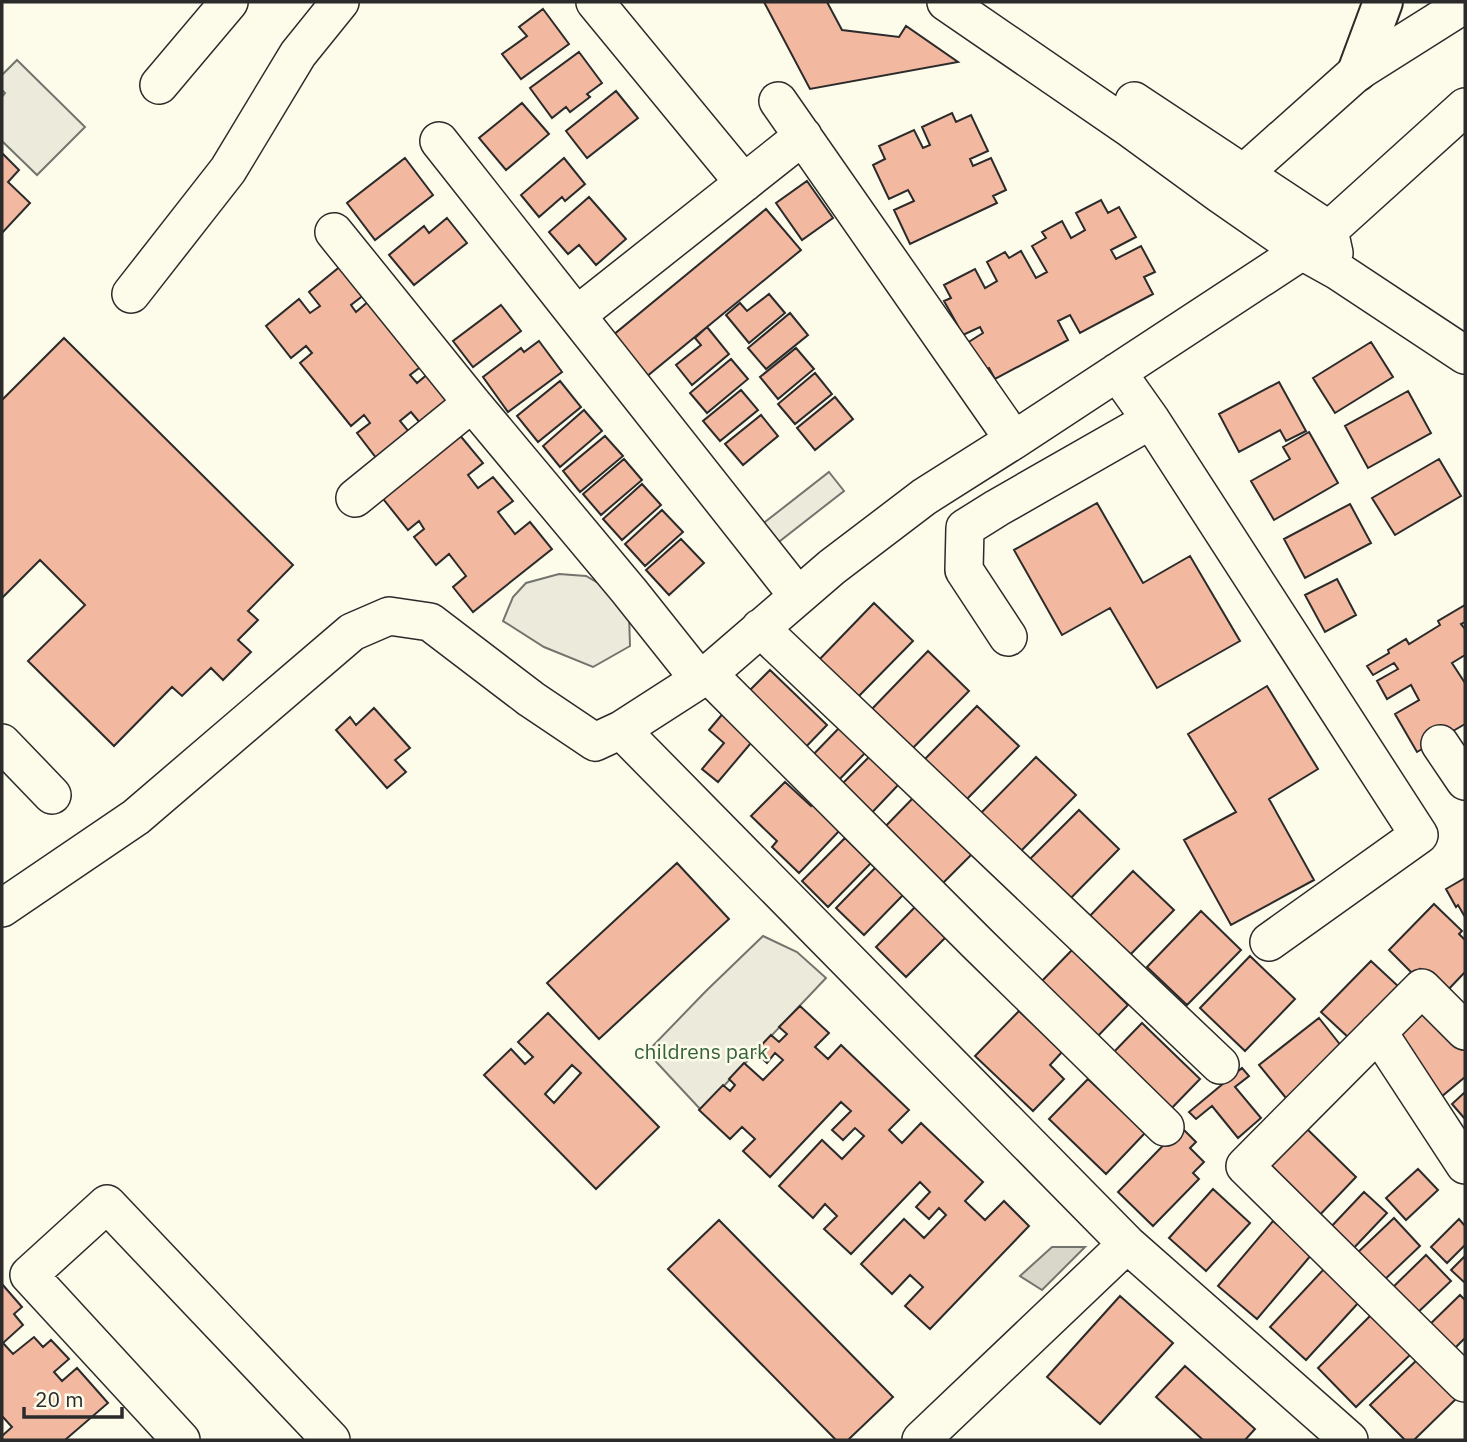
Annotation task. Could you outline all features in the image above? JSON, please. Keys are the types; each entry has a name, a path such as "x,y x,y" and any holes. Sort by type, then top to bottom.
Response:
{"main road":[{"path":"1357,72 1383,2"}],"street":[{"path":"159,85 229,2"},
{"path":"131,294 228,170 298,54 340,2"},
{"path":"595,2 744,183"},
{"path":"946,2 1131,129 1231,184"},
{"path":"988,2 1231,184 1315,240 1338,271 1465,355"},
{"path":"1231,184 1357,72 1465,4"},
{"path":"778,101 1014,440"},
{"path":"2,908 136,817 352,632 389,616 430,622 531,699 595,742 621,730 703,676 832,567 924,496 1014,440 1315,240 1465,107"},
{"path":"577,315 803,136"},
{"path":"439,141 798,596"},
{"path":"334,232 472,403 703,676 1165,1127"},
{"path":"1117,372 1419,835 1269,942"},
{"path":"355,498 472,403"},
{"path":"1008,637 964,570 965,527 1151,421"},
{"path":"760,628 1220,1065"},
{"path":"621,730 1127,1244 1349,1440"},
{"path":"2,743 52,795"},
{"path":"1440,744 1465,781"},
{"path":"1465,1031 1422,988 1245,1166 1465,1383"},
{"path":"1378,1032 1465,1165"},
{"path":"181,1440 29,1275 107,1204 331,1440"},
{"path":"922,1440 1127,1244"}],"green space":[{"path":"17,60 85,127 37,175 2,141 2,97 5,93 2,90 2,75"},
{"path":"829,472 844,491 771,548 756,529"},
{"path":"559,574 586,576 612,591 629,614 630,646 593,667 544,647 503,621 513,597 526,583"},
{"name":"childrens park","path":"763,936 797,952 826,978 701,1110 647,1052"}],"shaded area":[{"path":"1052,1247 1085,1247 1042,1290 1020,1276"}],"building":[{"path":"764,2 827,2 842,30 899,37 906,26 958,62 810,89"},
{"path":"543,9 569,44 521,79 502,54 527,36 519,27"},
{"path":"579,52 602,83 587,94 590,97 570,112 566,107 552,118 530,88"},
{"path":"616,91 638,118 587,158 566,131"},
{"path":"522,103 549,134 506,170 479,138"},
{"path":"952,113 956,122 971,115 988,151 970,159 973,166 991,158 1006,190 993,196 997,203 910,244 894,210 914,201 908,190 889,199 873,165 885,159 879,146 914,130 923,148 930,145 922,127"},
{"path":"2,153 19,170 8,182 30,203 2,233"},
{"path":"405,158 433,195 375,240 347,203"},
{"path":"564,158 585,184 565,201 562,197 539,217 521,195"},
{"path":"807,181 833,218 802,240 776,203"},
{"path":"589,197 626,239 596,265 579,245 568,254 549,232"},
{"path":"1101,200 1108,213 1119,207 1136,237 1111,250 1116,259 1141,246 1155,272 1144,277 1153,294 1080,333 1070,315 1058,321 1068,340 995,379 989,368 983,371 967,343 983,333 980,327 963,335 944,301 951,298 944,285 975,269 985,288 997,281 987,262 1005,252 1009,258 1021,251 1036,278 1047,272 1032,246 1046,238 1042,232 1062,221 1071,238 1085,230 1076,213"},
{"path":"766,209 801,250 646,377 612,336"},
{"path":"447,218 467,243 414,285 389,255 424,226 429,233"},
{"path":"342,265 365,294 351,305 356,312 370,300 423,365 410,375 417,383 429,373 451,400 421,424 411,412 400,421 410,433 377,459 357,433 370,423 364,415 351,426 300,363 312,353 306,346 291,358 266,326 299,299 310,313 320,306 309,292"},
{"path":"769,294 785,313 749,343 726,315 740,303 747,311"},
{"path":"501,305 521,331 473,367 453,341"},
{"path":"790,313 808,335 766,369 748,348"},
{"path":"707,327 729,354 692,385 676,365 701,345 695,338"},
{"path":"64,338 293,565 248,611 258,620 238,640 251,652 223,680 211,668 182,696 172,687 114,746 28,661 85,605 40,560 2,598 2,400"},
{"path":"539,341 562,372 508,412 483,377 521,348 524,352"},
{"path":"1371,342 1393,377 1335,413 1313,378"},
{"path":"796,348 814,369 778,399 760,377"},
{"path":"731,359 748,379 707,413 690,393"},
{"path":"815,373 832,394 795,424 778,404"},
{"path":"560,381 581,407 538,442 517,416"},
{"path":"1279,382 1306,431 1286,441 1280,430 1239,452 1219,414"},
{"path":"741,390 758,410 720,441 703,421"},
{"path":"1408,391 1431,433 1368,468 1345,426"},
{"path":"835,397 853,419 815,450 797,428"},
{"path":"584,410 602,431 560,467 543,446"},
{"path":"761,415 778,436 743,465 725,444"},
{"path":"1309,432 1338,483 1274,520 1251,481 1290,459 1283,447"},
{"path":"458,433 483,463 468,475 478,488 493,477 513,501 498,512 515,534 530,522 552,549 473,612 453,587 466,576 449,554 436,565 414,537 424,529 419,521 408,530 380,495"},
{"path":"605,436 623,456 580,492 563,471"},
{"path":"624,459 642,480 601,515 583,494"},
{"path":"1439,459 1461,496 1395,535 1372,498"},
{"path":"642,484 661,505 622,540 603,519"},
{"path":"1097,503 1143,583 1190,556 1240,641 1157,688 1110,608 1062,635 1014,550"},
{"path":"1350,504 1371,543 1305,578 1284,539"},
{"path":"662,510 683,532 645,566 625,544"},
{"path":"681,539 704,563 669,595 646,570"},
{"path":"1337,579 1356,615 1325,632 1305,595"},
{"path":"874,603 913,641 855,700 816,663"},
{"path":"1465,605 1465,622 1461,624 1465,629 1465,655 1452,663 1465,683 1465,724 1417,752 1395,714 1419,700 1411,685 1387,699 1377,681 1398,669 1394,663 1373,675 1367,666 1406,639 1409,644 1440,625 1438,621"},
{"path":"928,651 969,691 909,752 869,712"},
{"path":"770,670 827,725 800,753 743,697"},
{"path":"1267,686 1318,769 1269,799 1314,880 1231,925 1184,840 1236,812 1188,734"},
{"path":"977,706 1019,746 965,801 923,761"},
{"path":"374,708 410,748 395,760 406,772 387,788 336,730 350,717 356,725"},
{"path":"725,711 756,737 718,782 702,769 724,743 709,730"},
{"path":"841,726 867,751 833,786 807,761"},
{"path":"872,754 901,782 863,822 833,793"},
{"path":"1036,757 1076,795 1017,855 977,817"},
{"path":"785,782 811,806 814,802 842,828 799,873 772,847 777,841 751,816"},
{"path":"915,796 974,852 936,890 878,834"},
{"path":"1079,810 1119,849 1065,904 1024,865"},
{"path":"845,838 871,863 828,907 802,881"},
{"path":"677,863 729,919 599,1039 547,983"},
{"path":"876,867 904,894 864,935 836,908"},
{"path":"1133,871 1174,910 1125,960 1085,921"},
{"path":"1465,878 1465,917 1446,889"},
{"path":"1434,904 1462,931 1459,934 1465,940 1465,972 1445,993 1420,969 1414,975 1389,950"},
{"path":"916,906 947,936 906,977 876,947"},
{"path":"1201,911 1241,950 1187,1005 1147,967"},
{"path":"1072,950 1128,1005 1094,1040 1038,985"},
{"path":"1250,956 1295,999 1245,1051 1200,1008"},
{"path":"1371,961 1399,987 1349,1038 1321,1012"},
{"path":"800,1006 829,1033 815,1047 828,1059 841,1045 909,1110 889,1130 902,1143 921,1123 983,1182 965,1201 985,1220 1004,1201 1029,1226 930,1329 905,1306 923,1287 910,1275 892,1294 861,1264 904,1219 924,1238 946,1215 939,1208 929,1219 916,1207 930,1192 920,1182 851,1254 824,1229 837,1216 825,1204 813,1218 779,1186 822,1140 842,1159 864,1136 855,1128 843,1140 832,1130 851,1111 841,1102 770,1177 743,1151 755,1139 742,1127 730,1139 699,1110 723,1085 730,1091 735,1085 729,1079 744,1063 763,1080 783,1060 775,1053 767,1063 755,1052 771,1035 779,1042 787,1034 779,1027"},
{"path":"1430,1008 1465,1050 1465,1077 1441,1097 1392,1040"},
{"path":"1019,1011 1062,1052 1050,1065 1064,1079 1033,1111 975,1056"},
{"path":"548,1013 659,1127 596,1189 484,1075 511,1049 525,1064 533,1057 518,1042","holes":["572,1065 581,1073 554,1103 545,1094"]},
{"path":"1319,1018 1346,1052 1286,1098 1259,1065"},
{"path":"1142,1023 1200,1079 1167,1113 1109,1057"},
{"path":"1242,1068 1249,1076 1235,1087 1261,1118 1238,1138 1212,1106 1196,1119 1189,1112"},
{"path":"1088,1079 1145,1133 1106,1174 1049,1119"},
{"path":"1465,1092 1465,1119 1452,1104"},
{"path":"1303,1125 1356,1177 1314,1221 1260,1168"},
{"path":"1181,1127 1196,1142 1190,1148 1204,1162 1193,1173 1199,1179 1153,1226 1118,1192"},
{"path":"1418,1169 1438,1190 1406,1220 1386,1198"},
{"path":"1213,1189 1250,1223 1206,1271 1169,1238"},
{"path":"1364,1192 1387,1213 1350,1252 1328,1230"},
{"path":"1394,1218 1420,1246 1381,1283 1355,1255"},
{"path":"1459,1219 1465,1226 1465,1245 1447,1263 1431,1247"},
{"path":"719,1220 893,1397 848,1440 836,1440 668,1269"},
{"path":"1273,1221 1312,1254 1257,1319 1218,1286"},
{"path":"1426,1255 1451,1281 1414,1316 1389,1291"},
{"path":"1465,1256 1465,1283 1451,1270"},
{"path":"1324,1269 1360,1301 1306,1360 1270,1327"},
{"path":"2,1284 22,1307 14,1314 23,1325 3,1343 13,1354 34,1337 43,1347 51,1340 69,1359 54,1372 62,1381 77,1368 108,1403 65,1440 2,1440 2,1436 12,1427 2,1416"},
{"path":"1460,1295 1465,1300 1465,1338 1448,1355 1424,1330"},
{"path":"1120,1296 1173,1343 1100,1424 1047,1377"},
{"path":"1372,1314 1411,1354 1356,1407 1318,1368"},
{"path":"1420,1357 1458,1397 1414,1440 1405,1440 1370,1405"},
{"path":"1185,1366 1255,1429 1245,1440 1203,1440 1156,1397"}]}
